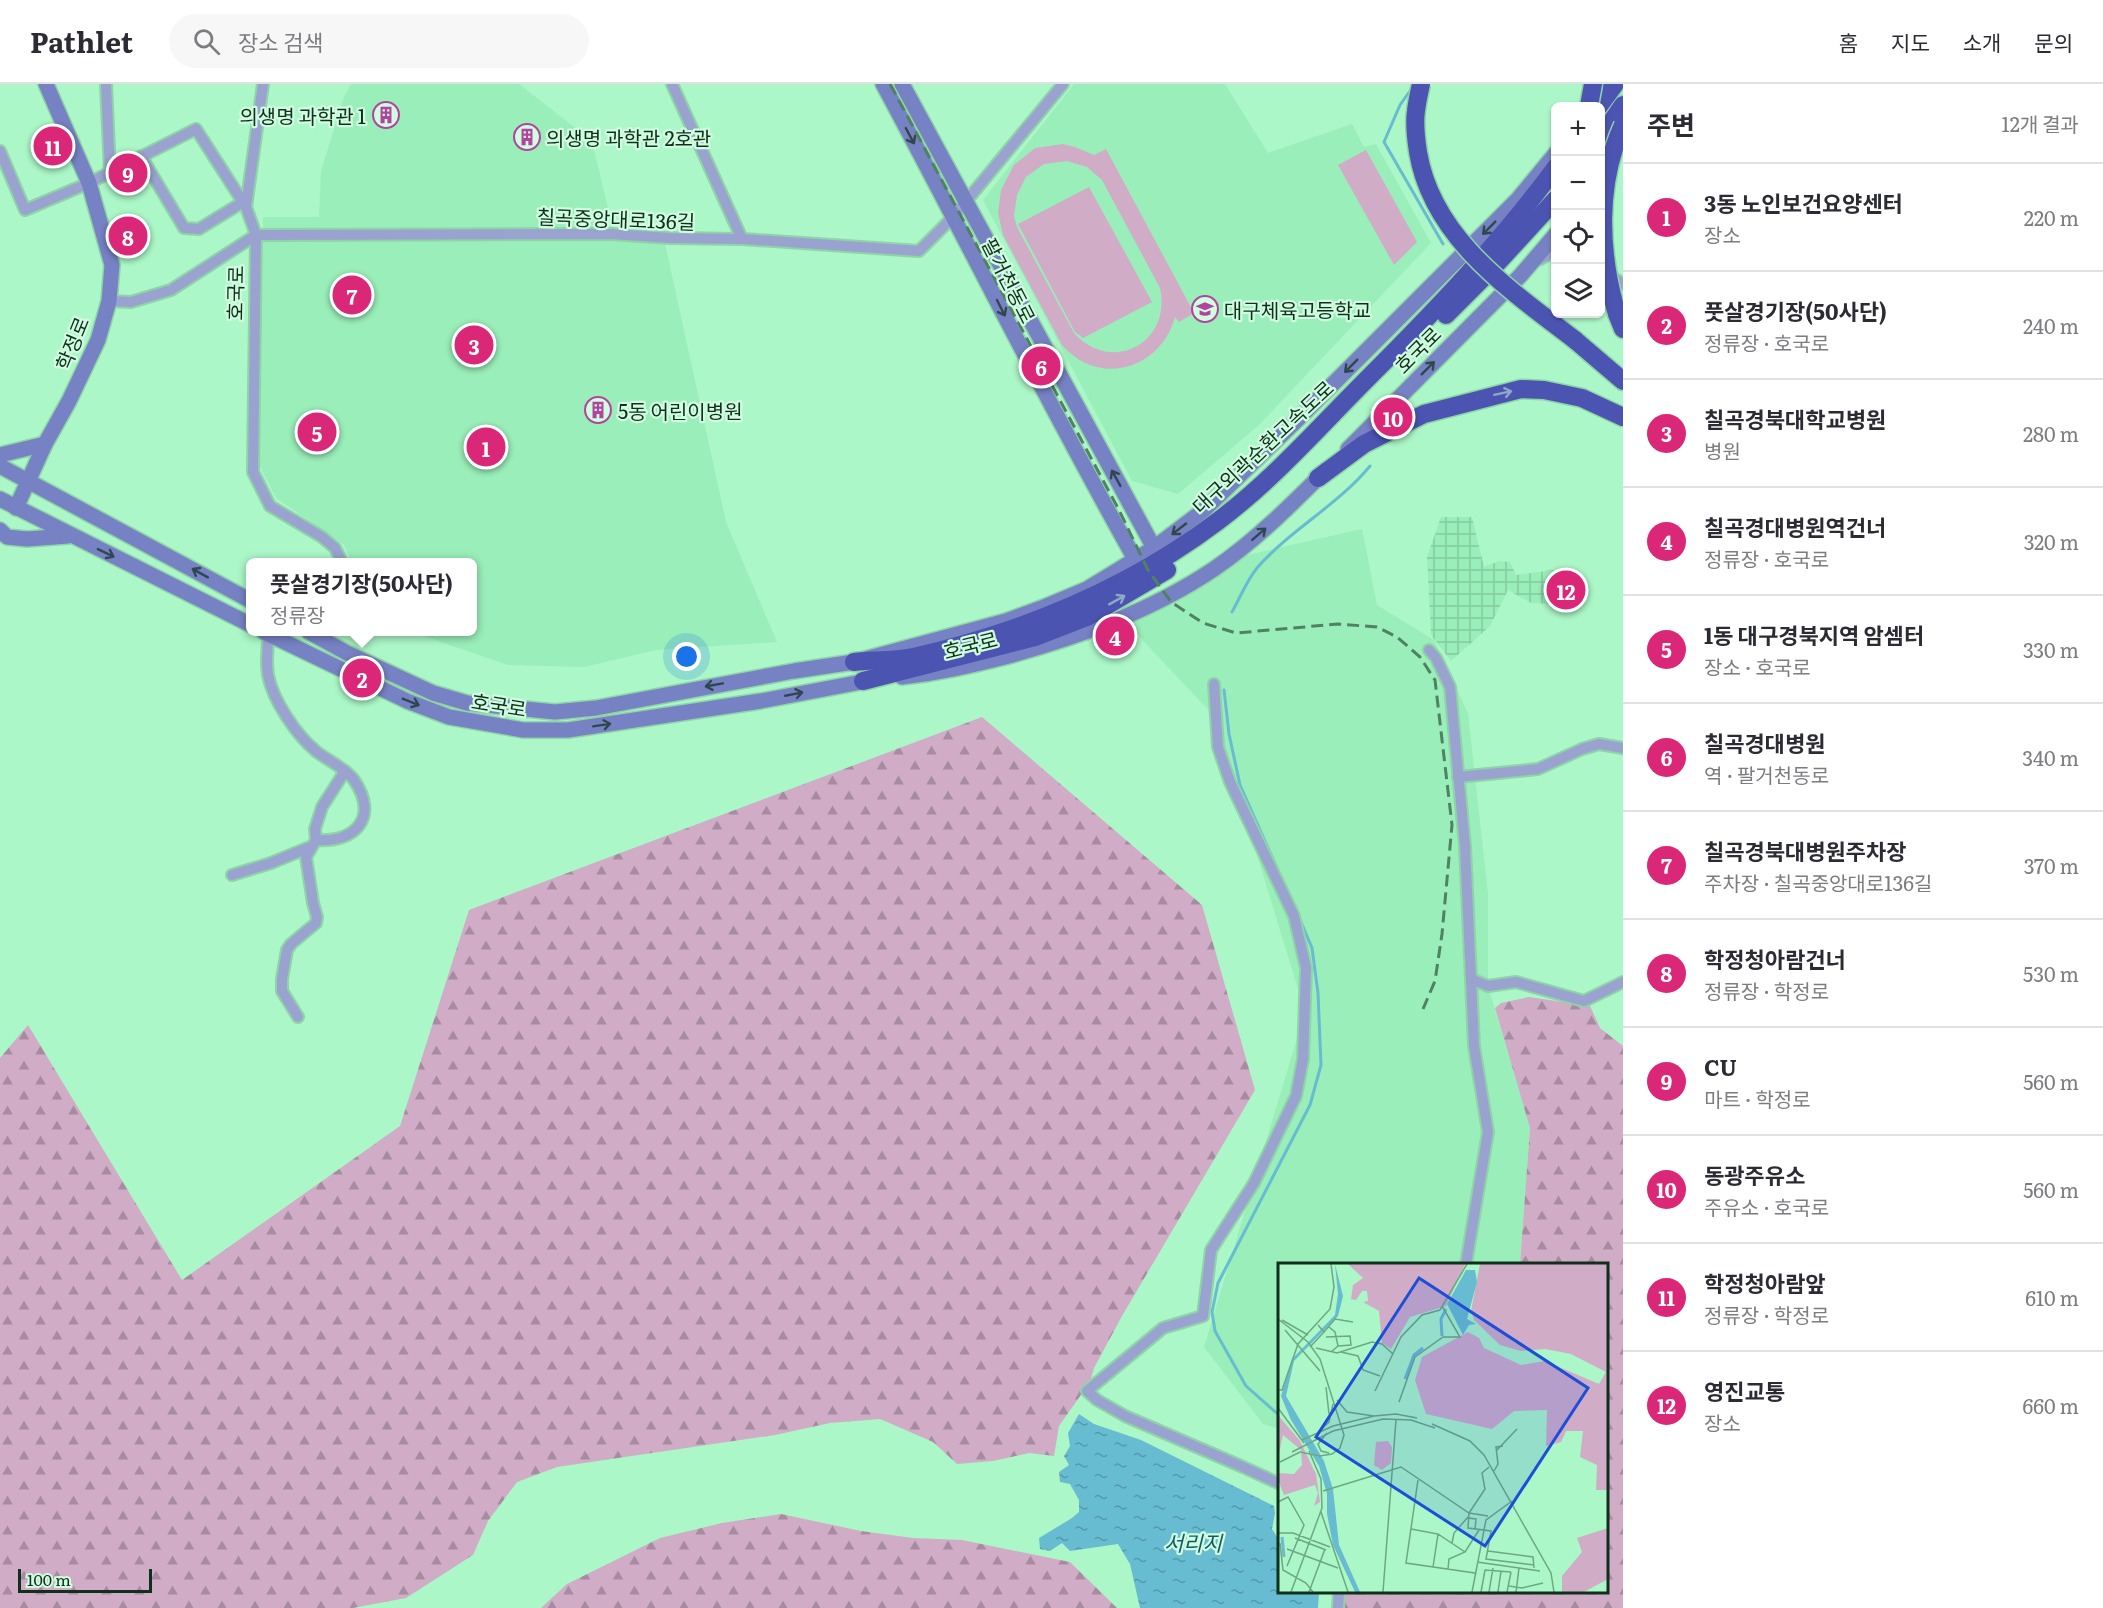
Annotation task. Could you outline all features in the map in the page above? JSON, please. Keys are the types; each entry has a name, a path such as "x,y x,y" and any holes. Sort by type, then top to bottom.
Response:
{"highway":[{"path":"1421,84 1415,112 1420,165 1443,218 1457,238 1503,283 1623,372"},
{"path":"1433,84 1427,112 1427,145 1433,179 1450,216 1466,240 1480,255 1577,338 1623,381"},
{"path":"1589,102 1593,84"},
{"path":"1602,102 1615,84"},
{"path":"1605,132 1623,105"},
{"path":"1620,321 1605,261 1604,214 1609,163 1623,125"},
{"name":"대구외곽순환고속도로","path":"863,681 1035,637 1089,616 1171,567 1238,517 1279,482 1497,252 1551,174"},
{"name":"대구외곽순환고속도로","path":"854,662 911,657 1021,626 1106,590 1192,540 1227,514 1279,466 1441,304 1551,203"},
{"path":"1318,478 1364,444 1424,414 1521,389 1544,390 1582,398 1623,417"}],"main road":[{"name":"학정로","path":"16,508 45,444 69,401 98,340 109,301 112,265 90,183 46,84"},
{"name":"팔거천동로","path":"883,84 954,216 1070,442 1135,559"},
{"name":"팔거천동로","path":"902,84 1154,548"},
{"path":"1590,102 1599,84"},
{"path":"1605,170 1623,145"},
{"name":"호국로","path":"320,636 347,653 433,693 467,703 555,712 596,708 854,662 1006,621 1044,608 1087,589 1154,548 1204,510 1518,199 1554,156"},
{"name":"호국로","path":"272,636 407,701 449,717 523,730 568,730 761,700 863,681 942,673 1030,650 1099,628 1139,611 1213,570 1242,549 1318,478 1520,276 1551,240"},
{"path":"0,455 45,444"},
{"path":"0,466 246,598"},
{"path":"0,499 246,623"},
{"path":"0,530 7,537 27,540 71,536"}],"street":[{"path":"106,84 110,172"},
{"path":"245,205 263,84"},
{"path":"672,84 742,239"},
{"name":"칠곡중앙대로136길","path":"256,234 611,234 742,239 919,251 954,216 1063,84"},
{"path":"0,151 25,210 90,183 196,129 245,205 256,234 171,290 131,302 109,301"},
{"path":"141,156 184,228 199,229 245,205"},
{"name":"호국로","path":"256,234 253,472 270,506 322,537 334,548 340,558"},
{"path":"1520,276 1540,258 1551,253"},
{"path":"1605,273 1623,284"},
{"path":"232,875 271,863 313,843 344,838 357,829 364,816 364,802 353,779 315,751 301,737 275,695 268,677 266,636"},
{"path":"1429,650 1436,658 1449,687 1465,846 1474,1046 1488,1132 1466,1263"},
{"path":"1214,684 1218,747 1230,782 1294,916 1306,968 1303,1059 1296,1096 1254,1183 1211,1250 1203,1316 1163,1328 1087,1391 1097,1400 1125,1416 1278,1483"},
{"path":"1458,777 1538,769 1582,749 1599,744 1623,748"},
{"path":"298,1017 282,991 287,950 316,923 318,917 313,903 306,857 313,843 322,807 345,771"},
{"path":"1471,979 1488,986 1516,982 1584,1001 1623,982"},
{"path":"1338,1608 1339,1593"}],"shaded area":[{"path":"351,84 519,84 592,141 612,225 616,230 664,239 726,522 777,642 656,650 584,667 508,665 424,636 477,636 477,558 349,558 344,545 276,498 258,463 263,217 319,217 321,171 344,97"},
{"name":"대구체육고등학교","path":"1074,84 1225,84 1268,153 1352,124 1364,147 1376,144 1431,243 1259,425 1178,494 1132,481 983,200"},
{"path":"1441,517 1472,517 1484,567 1499,561 1510,562 1516,575 1552,570 1578,578 1571,605 1531,603 1508,590 1490,626 1451,661 1431,635 1427,557"},
{"path":"1362,529 1377,605 1434,640 1468,713 1488,894 1488,986 1530,1128 1520,1263 1278,1263 1278,1429 1263,1424 1204,1347 1305,1012 1215,717 1134,631 1120,620 1243,556"}],"green space":[{"path":"1063,144 1094,155 1106,149 1194,313 1179,322 1175,317 1168,335 1157,349 1143,360 1127,367 1110,369 1093,366 1077,358 1062,345 1003,235 998,213 1001,190 1014,165 1035,148","holes":["1067,161 1087,167 1102,180 1160,288 1161,307 1157,324 1148,337 1136,347 1121,352 1105,351 1089,345 1074,333 1017,227 1014,216 1017,195 1026,177 1044,164"]},
{"path":"1366,150 1417,242 1394,265 1338,165"},
{"path":"1089,187 1152,302 1083,338 1075,332 1018,224"},
{"path":"982,717 1202,905 1255,1090 1122,1316 1094,1368 1090,1382 1059,1426 1054,1456 1029,1453 993,1461 957,1464 933,1442 880,1419 830,1423 775,1435 557,1467 517,1482 488,1521 473,1555 406,1598 353,1608 0,1608 0,1058 28,1025 182,1280 400,1126 469,910"},
{"path":"1529,997 1590,1006 1600,1028 1623,1046 1623,1608 1343,1608 1341,1593 1608,1593 1608,1263 1520,1263 1530,1128 1495,1008 1501,1003"},
{"path":"781,1514 861,1531 913,1538 962,1540 1070,1562 1117,1608 541,1608 567,1584 660,1538 722,1523"}],"water":[{"name":"서리지","path":"1079,1414 1094,1424 1141,1440 1274,1506 1272,1529 1278,1538 1278,1593 1319,1593 1318,1608 1140,1608 1130,1564 1118,1544 1070,1551 1062,1543 1050,1551 1040,1549 1039,1538 1079,1512 1079,1500 1070,1484 1060,1482 1059,1472 1069,1465 1064,1456 1070,1446 1068,1433"}],"waterway":[{"path":"1412,88 1400,105 1384,142 1443,244"},
{"path":"1232,612 1257,568 1270,554 1343,493 1370,466"},
{"path":"1224,690 1229,734 1240,785 1280,875"},
{"path":"1278,1414 1246,1386 1215,1331 1212,1312 1218,1283 1310,1105 1321,1065 1318,993 1312,948 1301,922"}],"railway":[{"path":"890,84 1119,510 1148,570 1171,602 1203,623 1236,633 1338,624 1377,627 1397,637 1420,657 1435,680 1452,825 1442,934 1435,981 1423,1009"}],"place":[{"name":"의생명 과학관 1","path":"386,115"},
{"name":"의생명 과학관 2호관","path":"527,137"},
{"name":"학정청아람앞","path":"53,146"},
{"name":"CU","path":"128,173"},
{"name":"학정청아람건너","path":"128,236"},
{"name":"칠곡경북대병원주차장","path":"352,295"},
{"name":"대구체육고등학교","path":"1205,309"},
{"name":"칠곡경북대학교병원","path":"474,345"},
{"name":"칠곡경대병원","path":"1041,366"},
{"name":"5동 어린이병원","path":"598,410"},
{"name":"동광주유소","path":"1393,417"},
{"name":"1동 대구경북지역 암셈터","path":"317,432"},
{"name":"3동 노인보건요양센터","path":"486,447"},
{"name":"영진교통","path":"1566,590"},
{"name":"칠곡경대병원역건너","path":"1115,636"},
{"name":"풋살경기장(50사단)","path":"362,678"}]}
